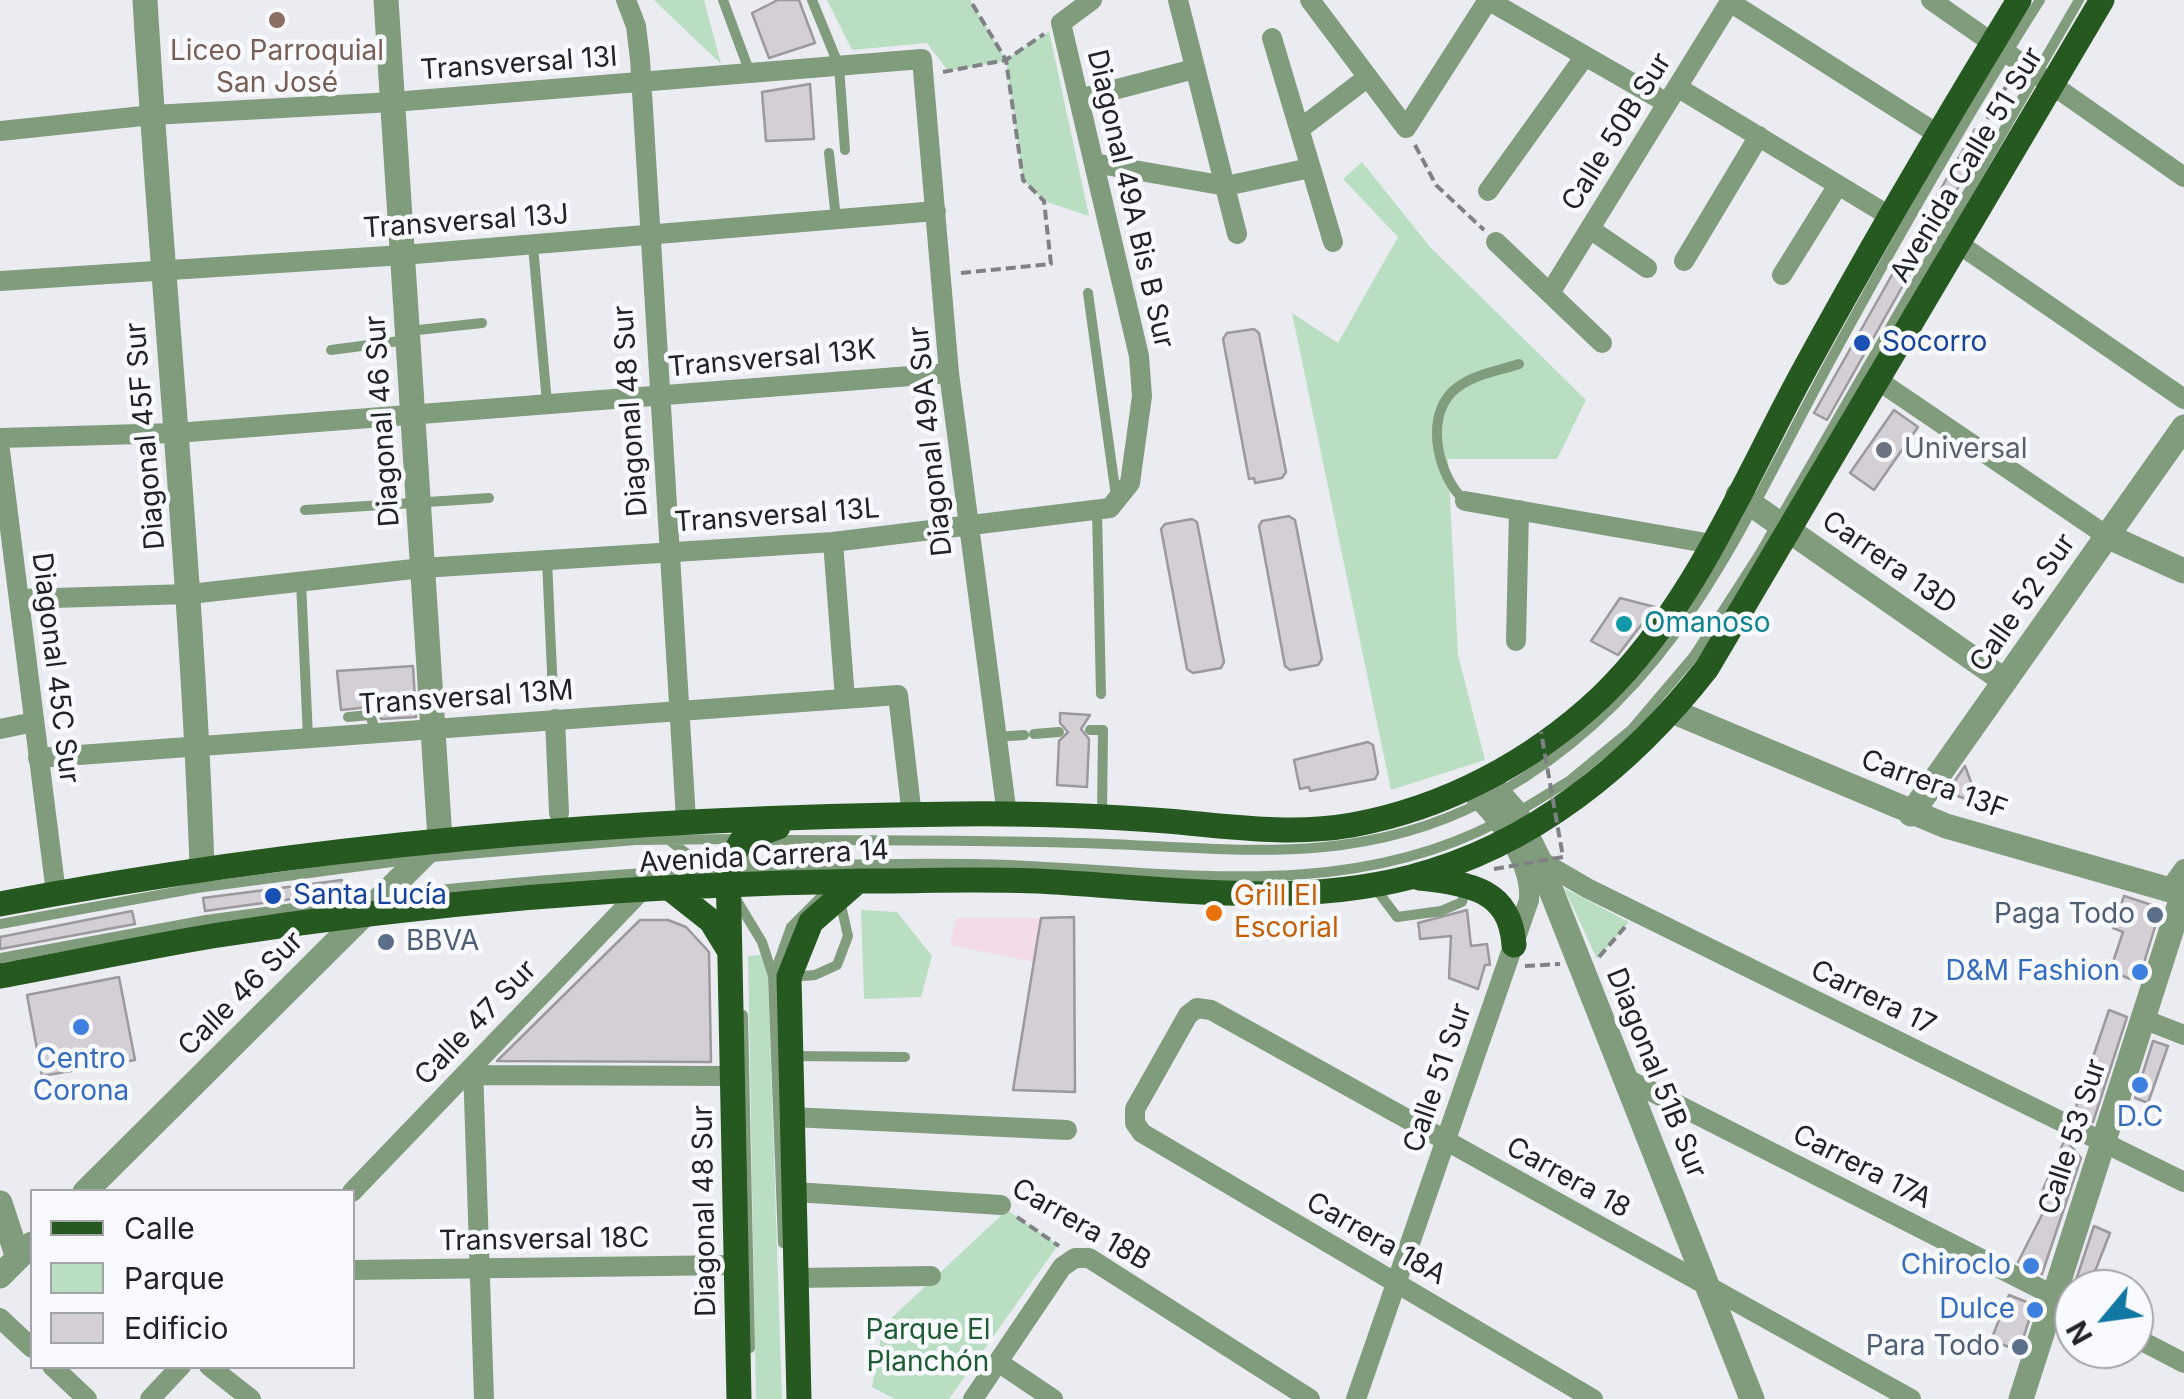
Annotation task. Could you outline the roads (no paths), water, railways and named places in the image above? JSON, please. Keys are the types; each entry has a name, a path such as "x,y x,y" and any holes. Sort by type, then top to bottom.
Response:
{"main road":[{"name":"Avenida Calle 51 Sur","path":"1498,808 1546,742 1619,678 1680,601 1712,544 1745,500 1891,217 1939,135 2001,46 2019,0"},
{"name":"Avenida Calle 51 Sur","path":"1498,808 1605,776 1672,711 1721,647 1784,527 1956,242 2043,76 2102,0"},
{"name":"Avenida Carrera 14","path":"0,904 202,866 440,839 912,816 1102,817 1260,829 1328,828 1376,819 1498,808"},
{"name":"Avenida Carrera 14","path":"0,976 214,936 363,916 640,893 679,880 728,886 1025,880 1254,893 1372,884 1410,877 1498,808"},
{"path":"754,840 776,827 912,816"},
{"name":"Diagonal 48 Sur","path":"738,1399 732,1076 735,954 728,886 731,854 754,840"},
{"path":"1410,877 1485,893 1506,910 1510,956"},
{"path":"679,880 735,954"},
{"path":"799,1399 790,1056 781,976 801,937 850,881"}],"street":[{"name":"Diagonal 45F Sur","path":"146,0 162,271 190,594 202,866"},
{"name":"Diagonal 46 Sur","path":"386,0 440,839"},
{"name":"Diagonal 48 Sur","path":"626,0 636,26 680,710 677,829"},
{"name":"Diagonal 49A Bis B Sur","path":"1092,0 1061,23 1140,356 1137,444 1130,484 1117,502"},
{"path":"1178,0 1237,234"},
{"path":"1310,0 1406,128 1488,0 1585,56 1759,136 1891,217"},
{"path":"1931,0 2184,177"},
{"path":"1730,1 1939,135"},
{"name":"Calle 50B Sur","path":"1550,293 1730,1"},
{"path":"1272,38 1332,242"},
{"path":"1488,191 1585,56"},
{"name":"Transversal 13I","path":"0,130 152,115 393,102 839,66 923,67"},
{"name":"Diagonal 49A Sur","path":"923,67 949,372 1007,815"},
{"path":"1079,99 1194,68"},
{"path":"1301,128 1368,77"},
{"path":"1684,260 1759,136"},
{"path":"1094,163 1226,186 1310,168"},
{"path":"1782,274 1838,184"},
{"name":"Transversal 13J","path":"0,281 533,246 936,211"},
{"path":"1590,229 1647,268"},
{"path":"1496,242 1602,342"},
{"path":"1956,242 2184,398"},
{"name":"Transversal 13K","path":"0,438 176,433 949,372"},
{"path":"1876,379 2107,536 2184,572"},
{"name":"Calle 52 Sur","path":"1912,814 2184,428"},
{"name":"Diagonal 45C Sur","path":"0,450 5,528 18,598 56,893"},
{"name":"Carrera 13D","path":"1745,500 2005,681"},
{"path":"1465,501 1712,544"},
{"name":"Transversal 13L","path":"18,598 190,594 422,568 833,542 1097,512 1117,502"},
{"path":"1516,641 1519,510"},
{"path":"833,542 845,699"},
{"name":"Transversal 13M","path":"38,758 898,696 912,816"},
{"name":"Carrera 13F","path":"1672,711 1912,814 2180,887"},
{"path":"555,719 559,813"},
{"path":"0,730 34,722"},
{"name":"Diagonal 51B Sur","path":"1498,808 1539,860 1752,1399"},
{"name":"Calle 51 Sur","path":"1356,1399 1530,889 1498,808"},
{"name":"Calle 46 Sur","path":"88,1189 440,839"},
{"name":"Carrera 17","path":"1539,860 1639,914 2184,1182"},
{"name":"Calle 53 Sur","path":"2072,1269 2103,1142 2180,887"},
{"name":"Calle 47 Sur","path":"355,1189 473,1071 640,893"},
{"name":"Carrera 18","path":"1197,1008 1211,1010 1911,1399"},
{"name":"Carrera 18A","path":"1197,1008 1188,1016 1135,1109 1135,1123 1142,1133 1593,1399"},
{"path":"2143,1018 2184,1035"},
{"path":"484,1399 473,1071 732,1076"},
{"name":"Carrera 17A","path":"1625,1078 2054,1296"},
{"path":"792,1117 1068,1130"},
{"name":"Carrera 18B","path":"794,1192 1001,1205"},
{"path":"0,1202 17,1259"},
{"name":"Carrera 18B","path":"998,1362 1062,1268 1075,1258 1089,1258 1310,1399"},
{"name":"Transversal 18C","path":"355,1270 737,1265"},
{"path":"796,1278 931,1276"},
{"path":"0,1318 30,1346"},
{"name":"Calle 53 Sur","path":"2021,1399 2054,1324"},
{"path":"2154,1347 2184,1363"},
{"path":"972,1399 998,1362 1052,1399"},
{"path":"55,1369 88,1399"},
{"path":"150,1399 178,1369"},
{"path":"213,1369 251,1399"}],"lane":[{"path":"723,0 750,73"},
{"path":"812,0 839,66 844,150"},
{"path":"781,976 815,975 837,965 848,936 850,881 971,864 1204,877 1304,877 1428,852 1498,808 1654,665 1692,612 1745,500 2001,46 2040,0"},
{"path":"0,924 198,888 677,829 754,840 1018,841 1313,850 1408,833 1498,808 1569,782 1654,707 1784,527 2043,76 2079,0"},
{"path":"829,152 836,220"},
{"path":"533,246 547,404"},
{"path":"1088,293 1117,502"},
{"path":"330,350 482,323"},
{"path":"1465,501 1445,480 1439,462 1440,416 1450,394 1466,382 1520,364"},
{"path":"305,510 489,498"},
{"path":"1097,512 1101,694"},
{"path":"547,560 553,694"},
{"path":"301,582 308,738"},
{"path":"348,717 370,715 376,732"},
{"path":"1090,730 1103,730 1102,817"},
{"path":"996,737 1059,732"},
{"path":"677,829 728,886 781,976 787,1399"},
{"path":"0,958 206,920 382,896 565,876 679,880"},
{"path":"1372,884 1387,910 1397,918 1452,908 1462,902 1466,886"},
{"path":"735,954 751,1399"},
{"path":"790,1056 906,1058"}],"place":[{"name":"Liceo Parroquial San José","path":"277,20"},
{"name":"Socorro","path":"1862,343"},
{"name":"Universal","path":"1884,450"},
{"name":"Omanoso","path":"1624,624"},
{"name":"Santa Lucía","path":"273,896"},
{"name":"Grill El Escorial","path":"1214,913"},
{"name":"Paga Todo","path":"2155,915"},
{"name":"BBVA","path":"386,942"},
{"name":"D&M Fashion","path":"2140,972"},
{"name":"Centro Corona","path":"81,1027"},
{"name":"D.C","path":"2140,1085"},
{"name":"Chiroclo","path":"2031,1266"},
{"name":"Dulce","path":"2035,1310"},
{"name":"Para Todo","path":"2020,1347"}],"park label":[{"name":"Parque El Planchón","path":"928,1347"}]}
